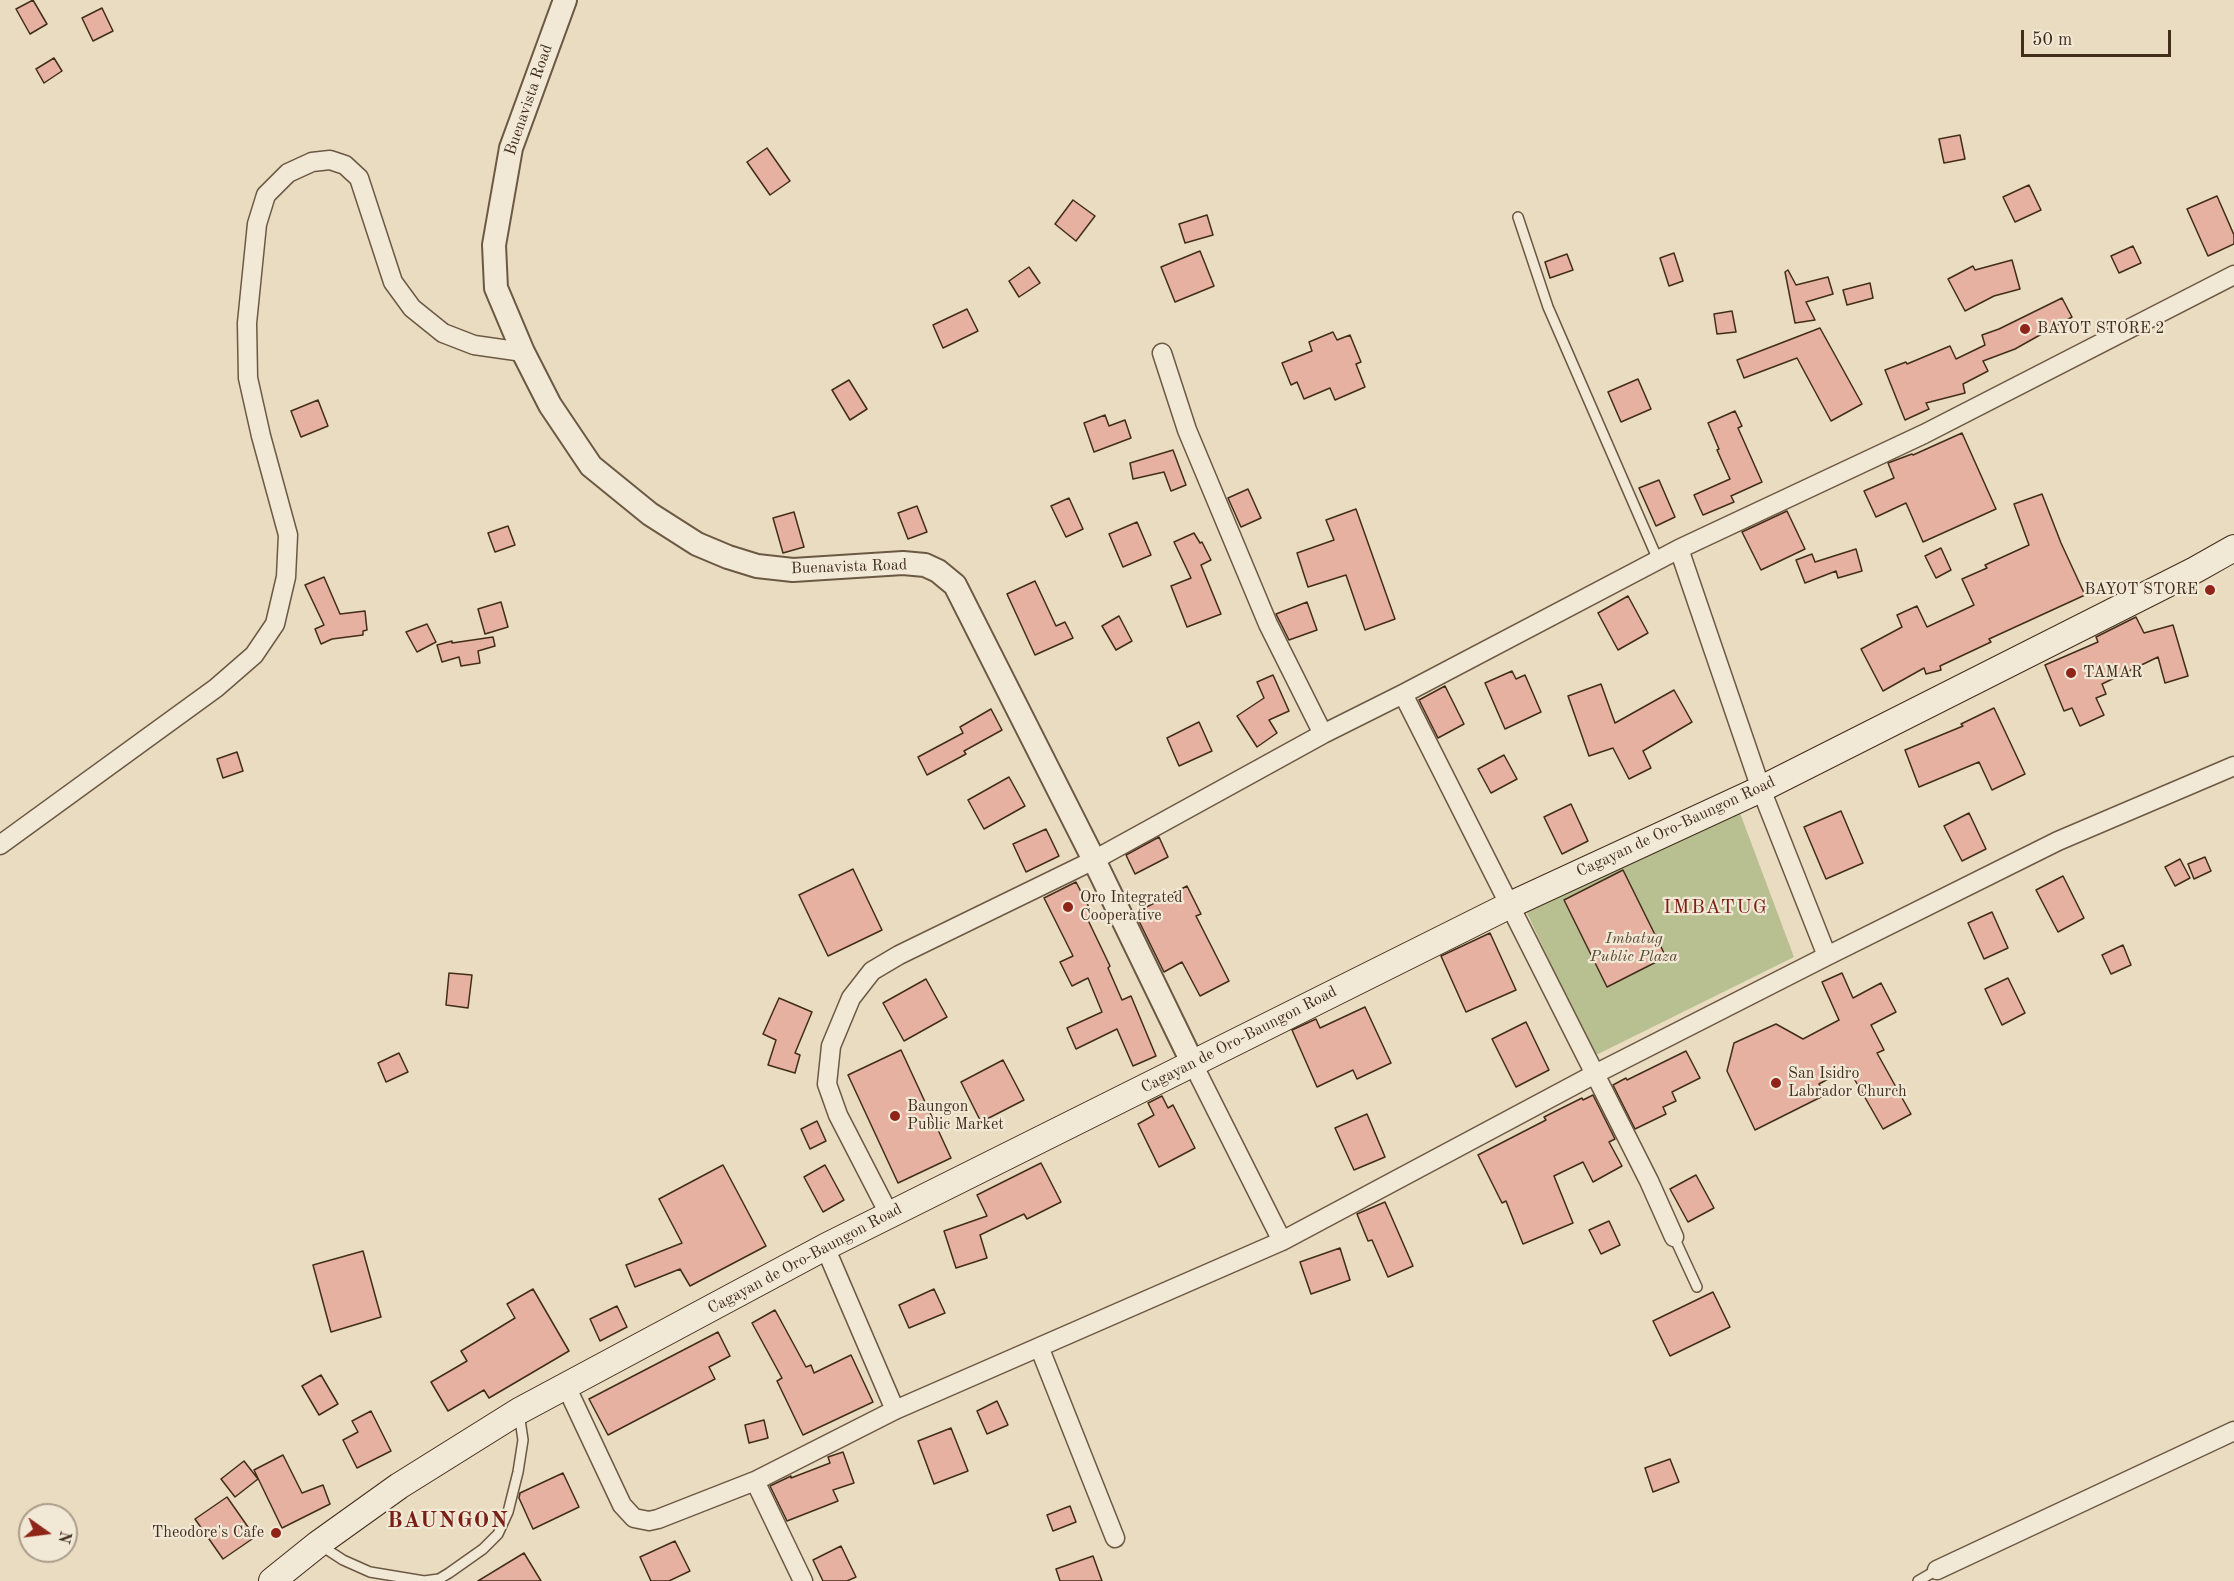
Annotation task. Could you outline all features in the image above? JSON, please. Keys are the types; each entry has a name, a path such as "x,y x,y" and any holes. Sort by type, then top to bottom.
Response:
{"main road":[{"name":"Cagayan de Oro-Baungon Road","path":"272,1581 318,1544 399,1486 519,1411 825,1247 1510,905 1761,789 2195,570 2234,548"}],"street":[{"name":"Buenavista Road","path":"566,0 511,148 494,245 496,288 523,352 550,405 591,466 650,514 697,544 757,566 793,570 903,563 925,566 938,571 955,585 1094,860 1193,1064"},
{"path":"0,845 216,688 254,656 275,624 286,577 288,535 248,378 247,323 257,224 266,195 288,173 312,162 330,160 345,165 359,177 393,282 412,308 443,333 474,345 523,352"},
{"path":"889,1214 838,1115 827,1084 831,1046 851,998 872,972 899,956 1094,860 1323,734 1679,549 1924,434 2234,275"},
{"path":"1162,353 1187,430 1268,624 1323,734"},
{"path":"1679,549 1761,789 1827,956"},
{"path":"1403,694 1649,1181 1674,1237"},
{"path":"566,1386 622,1505 634,1518 649,1521 658,1519 755,1481 896,1410 1040,1349 1282,1241 1595,1074 1827,956 2058,841 2234,766"},
{"path":"1193,1064 1282,1241"},
{"path":"825,1247 896,1410"},
{"path":"1040,1349 1114,1538"},
{"path":"1937,1570 2234,1431"},
{"path":"755,1481 803,1581"}],"lane":[{"path":"1518,217 1548,307 1658,560"},
{"path":"1674,1237 1697,1287"},
{"path":"318,1544 343,1560 370,1572 424,1581 439,1579 449,1573 483,1550 498,1534 507,1512 518,1472 523,1440 519,1411"},
{"path":"1918,1581 1937,1570"}],"green space":[{"name":"Imbatug Public Plaza","path":"1740,813 1794,957 1594,1056 1526,911"}],"building":[{"path":"33,0 47,24 30,34 16,9"},
{"path":"102,8 113,31 93,41 82,18"},
{"path":"54,58 62,71 44,83 36,69"},
{"path":"1960,135 1965,159 1944,163 1939,139"},
{"path":"767,148 790,181 770,195 747,162"},
{"path":"2029,185 2041,210 2015,222 2003,197"},
{"path":"2217,196 2234,235 2234,244 2208,256 2187,209"},
{"path":"1073,200 1095,216 1076,241 1055,224"},
{"path":"1207,215 1213,235 1185,243 1179,224"},
{"path":"2133,246 2141,263 2119,273 2111,256"},
{"path":"1200,251 1214,286 1175,302 1161,267"},
{"path":"1674,253 1683,281 1669,286 1660,258"},
{"path":"1567,254 1573,270 1550,278 1545,262"},
{"path":"2012,260 2020,289 1994,296 1965,311 1948,279 1973,266 1975,270"},
{"path":"1029,267 1040,283 1019,297 1009,281"},
{"path":"1788,270 1796,285 1828,277 1833,294 1806,302 1815,320 1795,323 1785,272"},
{"path":"1870,283 1873,298 1847,305 1843,290"},
{"path":"2062,298 2072,317 2015,349 1983,361 1988,371 1963,384 1965,393 1926,403 1929,409 1905,420 1885,370 1906,362 1907,364 1950,346 1956,359 1985,345 1982,335"},
{"path":"967,309 978,331 943,348 933,325"},
{"path":"1732,311 1736,332 1717,334 1714,314"},
{"path":"1820,328 1862,404 1831,421 1797,358 1744,378 1737,360"},
{"path":"1333,332 1337,340 1350,335 1361,362 1356,364 1365,387 1335,400 1330,388 1304,399 1297,382 1291,385 1282,363 1312,351 1309,342"},
{"path":"1638,379 1651,409 1621,422 1608,392"},
{"path":"849,380 867,409 850,420 832,390"},
{"path":"318,400 328,426 301,437 291,411"},
{"path":"1735,411 1742,426 1738,428 1762,482 1731,496 1734,502 1703,515 1694,495 1730,479 1708,423"},
{"path":"1105,415 1109,426 1125,420 1131,438 1094,452 1084,423"},
{"path":"1962,433 1996,509 1923,542 1906,503 1876,517 1864,491 1894,478 1888,463 1913,455"},
{"path":"1173,450 1186,485 1171,491 1164,472 1133,479 1130,463"},
{"path":"1659,480 1675,517 1656,526 1639,488"},
{"path":"1248,489 1261,518 1241,527 1228,498"},
{"path":"2042,494 2085,595 1989,639 1991,642 1940,666 1941,670 1926,674 1924,668 1883,691 1861,649 1902,627 1897,615 1917,606 1927,627 1974,605 1962,579 1987,568 1985,565 2029,545 2014,504"},
{"path":"1069,498 1083,529 1066,537 1051,506"},
{"path":"917,506 927,532 908,539 898,513"},
{"path":"1356,509 1395,619 1365,630 1346,575 1308,587 1297,553 1334,540 1326,520"},
{"path":"1787,511 1805,549 1761,570 1742,532"},
{"path":"794,512 804,547 783,553 773,518"},
{"path":"1137,522 1151,555 1123,567 1109,534"},
{"path":"508,526 515,545 495,552 488,533"},
{"path":"1194,533 1200,543 1202,542 1211,560 1201,565 1221,614 1187,627 1171,586 1191,578 1174,542"},
{"path":"1941,548 1951,570 1936,578 1925,556"},
{"path":"1856,549 1862,571 1838,578 1836,571 1805,583 1796,560 1812,554 1815,562"},
{"path":"324,577 340,614 365,611 367,630 363,631 363,635 332,639 321,644 315,629 324,625 305,585"},
{"path":"1035,581 1056,626 1065,622 1073,638 1035,655 1007,594"},
{"path":"1628,596 1648,633 1618,650 1598,613"},
{"path":"501,602 508,627 485,634 478,609"},
{"path":"1307,602 1317,630 1289,640 1276,614"},
{"path":"1119,616 1132,641 1116,650 1102,626"},
{"path":"2136,617 2144,633 2173,625 2188,676 2165,683 2158,657 2102,684 2106,694 2096,698 2104,715 2080,726 2072,708 2064,711 2045,665 2098,642 2096,637"},
{"path":"427,624 436,642 417,652 406,632"},
{"path":"493,637 495,646 478,651 480,663 461,666 459,657 442,662 437,645 452,641 452,643"},
{"path":"1512,671 1516,679 1525,675 1541,712 1505,729 1485,683"},
{"path":"1273,675 1289,711 1269,720 1277,733 1257,747 1237,716 1264,698 1257,682"},
{"path":"1601,684 1615,723 1674,690 1692,722 1643,751 1651,768 1629,779 1613,748 1589,756 1568,696"},
{"path":"1445,686 1464,724 1438,738 1419,700"},
{"path":"1994,708 2025,774 1992,790 1979,762 1919,787 1905,750 1963,726 1961,724"},
{"path":"991,709 1002,730 964,751 966,754 927,775 918,757 963,733 960,727"},
{"path":"1199,722 1212,751 1179,766 1167,738"},
{"path":"237,752 243,771 223,778 217,759"},
{"path":"1504,755 1517,779 1491,793 1478,769"},
{"path":"1009,777 1025,806 984,829 968,800"},
{"path":"1571,804 1588,841 1562,854 1544,817"},
{"path":"1841,811 1863,863 1826,879 1804,827"},
{"path":"1969,813 1986,849 1962,861 1944,826"},
{"path":"1046,829 1059,856 1026,872 1013,844"},
{"path":"1159,837 1168,857 1135,874 1126,855"},
{"path":"2205,857 2211,871 2194,879 2188,864"},
{"path":"2180,859 2190,878 2175,886 2165,867"},
{"path":"853,869 882,930 828,956 799,895"},
{"path":"1623,870 1666,957 1607,987 1564,900"},
{"path":"2063,876 2084,918 2058,932 2036,890"},
{"path":"1076,882 1093,915 1087,918 1110,966 1108,968 1122,1000 1131,996 1156,1056 1133,1066 1117,1029 1076,1049 1067,1028 1102,1012 1088,978 1072,986 1060,962 1073,956 1044,898"},
{"path":"1187,886 1201,914 1196,916 1229,981 1200,996 1182,962 1164,972 1135,913"},
{"path":"1992,912 2008,948 1984,959 1968,923"},
{"path":"1490,933 1516,990 1466,1012 1441,956"},
{"path":"2123,945 2131,965 2111,974 2102,955"},
{"path":"449,973 472,975 468,1008 446,1005"},
{"path":"1842,973 1853,998 1881,983 1896,1012 1871,1025 1884,1050 1877,1053 1911,1114 1883,1129 1848,1068 1819,1084 1825,1095 1755,1130 1727,1071 1734,1043 1776,1024 1803,1039 1839,1020 1822,982"},
{"path":"2008,978 2025,1013 2002,1025 1985,989"},
{"path":"926,979 947,1017 904,1041 883,1003"},
{"path":"779,998 812,1012 795,1053 800,1055 795,1073 768,1065 776,1040 763,1034"},
{"path":"1365,1007 1391,1063 1357,1079 1353,1070 1317,1087 1292,1030 1316,1019 1320,1028"},
{"path":"1526,1022 1549,1070 1516,1087 1492,1039"},
{"path":"901,1050 951,1158 898,1183 848,1075"},
{"path":"1686,1051 1700,1078 1672,1092 1676,1101 1663,1107 1666,1114 1635,1129 1613,1085"},
{"path":"399,1053 408,1072 386,1082 378,1063"},
{"path":"1003,1060 1024,1100 981,1122 961,1082"},
{"path":"1593,1095 1615,1139 1609,1142 1622,1166 1593,1182 1583,1162 1554,1176 1573,1223 1523,1244 1506,1201 1502,1203 1478,1155 1546,1120 1544,1117"},
{"path":"1162,1096 1168,1108 1173,1105 1195,1148 1159,1167 1138,1124 1154,1115 1148,1103"},
{"path":"1367,1114 1385,1157 1354,1170 1335,1128"},
{"path":"817,1121 826,1141 810,1149 801,1129"},
{"path":"1041,1163 1061,1202 1027,1219 1024,1214 980,1235 987,1258 956,1268 944,1231 987,1216 977,1195"},
{"path":"723,1165 766,1246 690,1286 680,1269 635,1287 626,1265 682,1243 659,1199"},
{"path":"825,1165 844,1200 823,1212 804,1177"},
{"path":"1696,1175 1714,1208 1688,1222 1670,1189"},
{"path":"1385,1202 1413,1266 1388,1277 1372,1240 1368,1241 1357,1214"},
{"path":"1609,1221 1620,1245 1601,1254 1589,1230"},
{"path":"1340,1248 1350,1280 1311,1294 1300,1262"},
{"path":"363,1251 381,1317 331,1332 313,1265"},
{"path":"533,1289 569,1351 489,1398 484,1390 448,1411 431,1382 467,1361 461,1351 515,1318 507,1304"},
{"path":"934,1289 945,1313 909,1328 899,1305"},
{"path":"1713,1292 1730,1327 1670,1356 1653,1321"},
{"path":"617,1306 627,1327 600,1341 590,1319"},
{"path":"775,1310 806,1367 811,1365 814,1373 851,1355 873,1402 803,1435 777,1381 782,1378 752,1323"},
{"path":"718,1332 730,1356 709,1367 715,1379 608,1435 589,1399"},
{"path":"321,1375 338,1404 319,1415 302,1386"},
{"path":"997,1401 1008,1425 987,1434 977,1411"},
{"path":"371,1411 391,1451 357,1468 343,1440 358,1432 352,1421"},
{"path":"764,1420 768,1438 749,1443 745,1425"},
{"path":"951,1428 968,1471 934,1484 918,1441"},
{"path":"843,1452 854,1483 833,1490 838,1501 787,1521 770,1486 791,1476 791,1478 830,1463 828,1457"},
{"path":"283,1455 302,1493 323,1485 330,1504 282,1528 254,1470"},
{"path":"1670,1459 1679,1482 1653,1492 1645,1468"},
{"path":"244,1461 258,1479 235,1497 221,1479"},
{"path":"563,1473 579,1507 533,1529 519,1498 520,1493"},
{"path":"227,1497 255,1537 223,1559 195,1519"},
{"path":"1070,1506 1076,1522 1053,1531 1047,1515"},
{"path":"675,1541 690,1571 669,1581 651,1581 640,1557"},
{"path":"841,1546 856,1577 847,1581 823,1581 813,1560"},
{"path":"524,1553 541,1581 478,1581"},
{"path":"1093,1556 1102,1581 1060,1581 1056,1569"}],"place":[{"name":"BAYOT STORE 2","path":"2025,329"},
{"name":"BAYOT STORE","path":"2210,590"},
{"name":"TAMAR","path":"2071,673"},
{"name":"Oro Integrated Cooperative","path":"1068,907"},
{"name":"San Isidro Labrador Church","path":"1776,1083"},
{"name":"Baungon Public Market","path":"895,1116"},
{"name":"Theodore's Cafe","path":"276,1533"}],"district":[{"name":"IMBATUG","path":"1716,908"},
{"name":"BAUNGON","path":"448,1521"}]}
